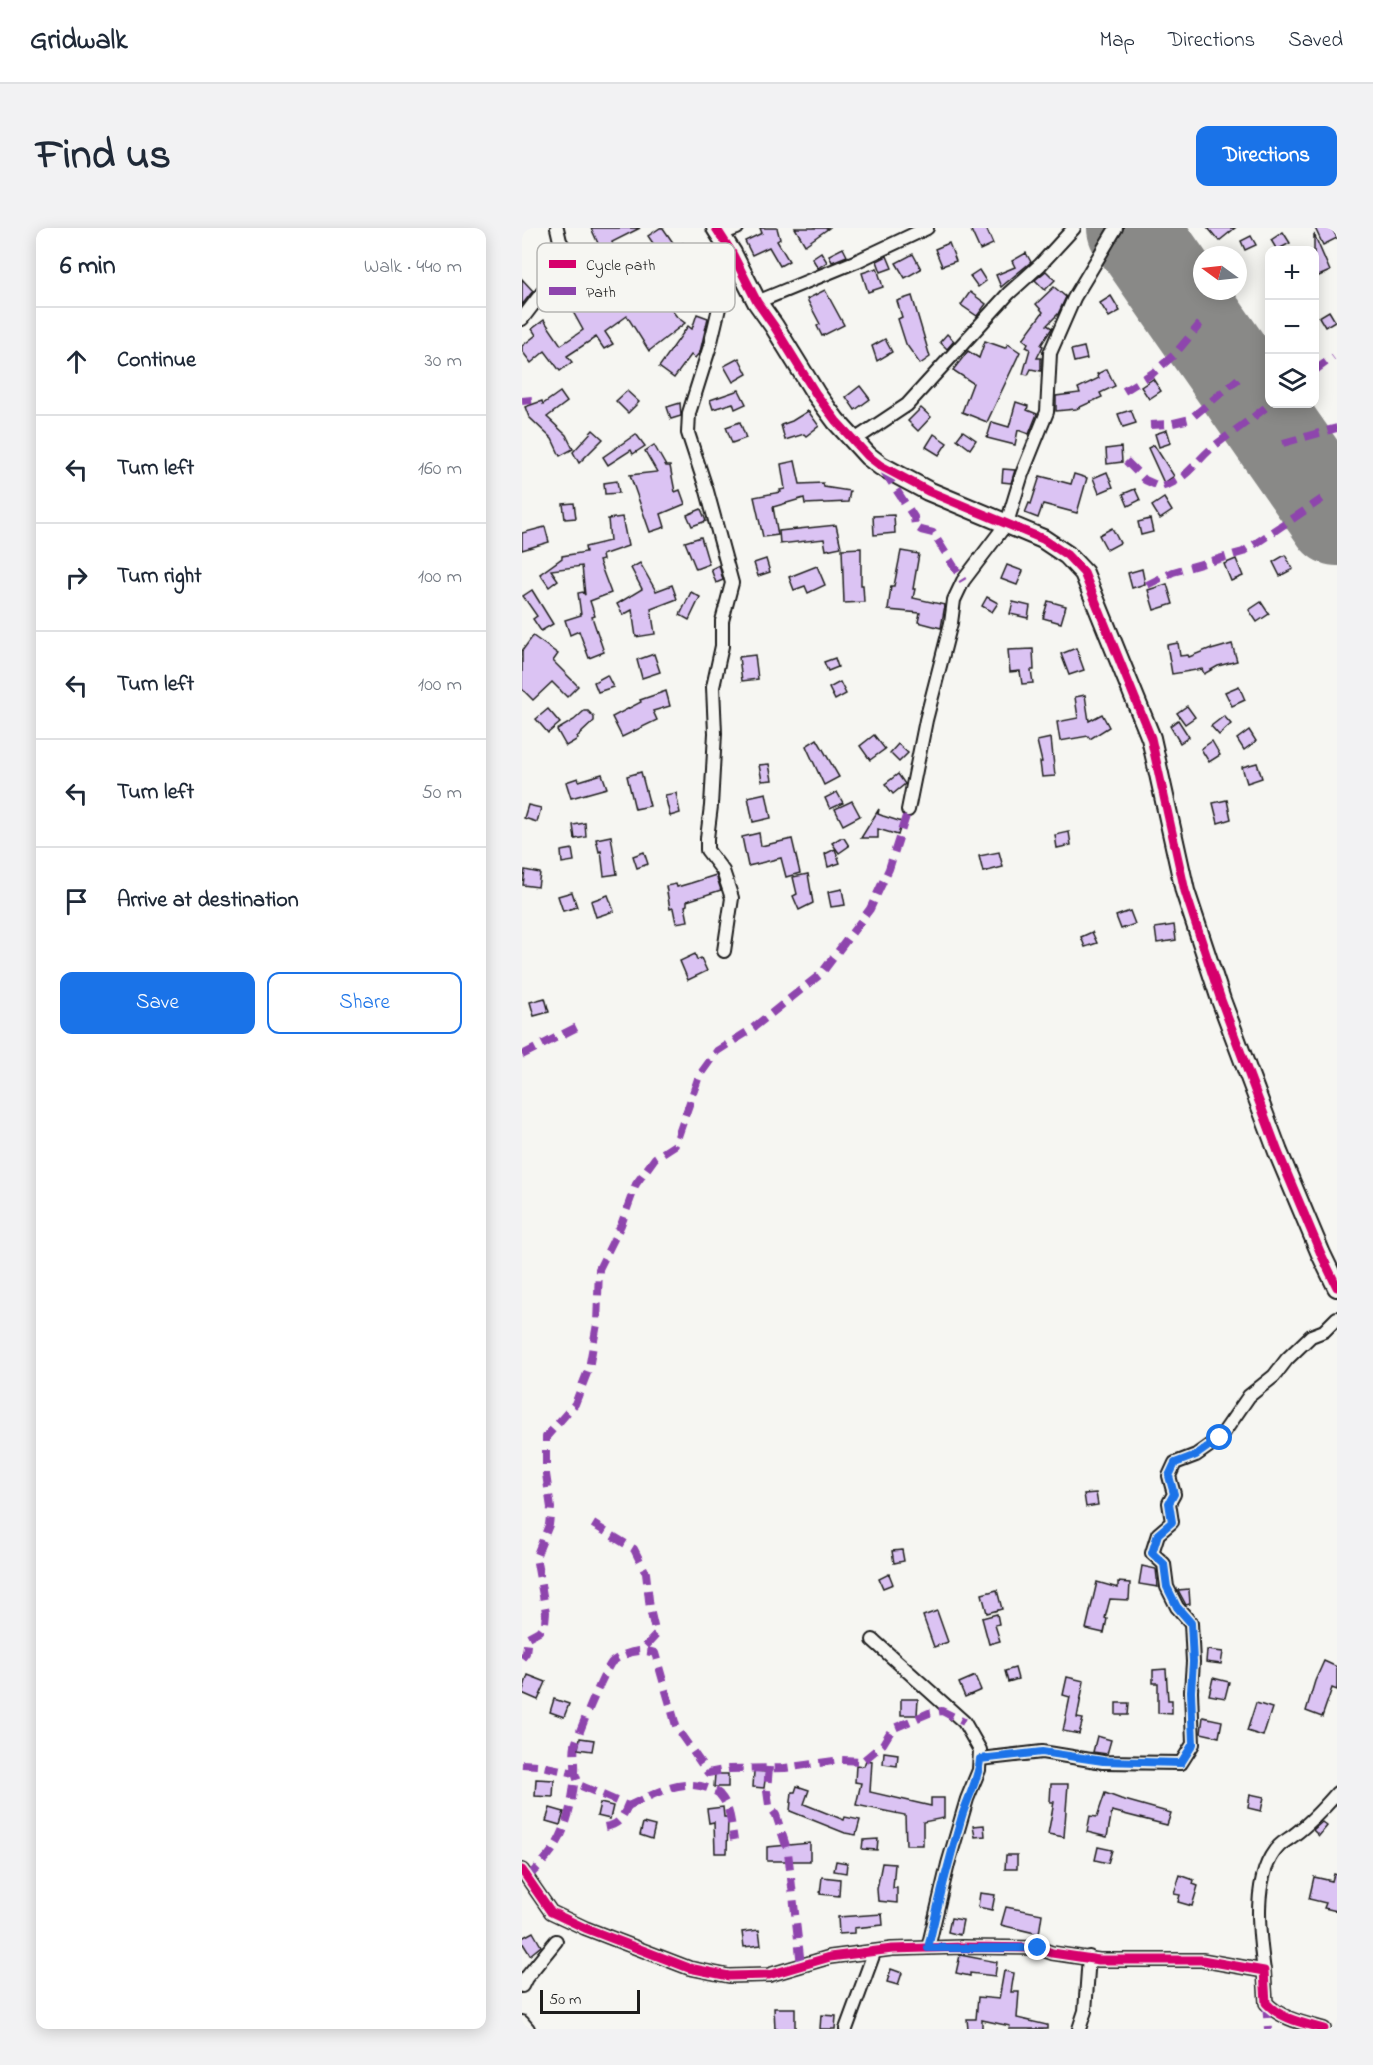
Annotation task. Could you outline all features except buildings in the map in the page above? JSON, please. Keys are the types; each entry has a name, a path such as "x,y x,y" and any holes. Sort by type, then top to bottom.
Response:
{"street":[{"path":"557,228 561,243"},
{"path":"757,302 857,261 927,228"},
{"path":"853,441 907,405 1009,293 1040,265 1074,228"},
{"path":"908,810 926,720 951,623 954,600 963,581 1007,523 1022,474 1047,411 1050,353 1074,298 1116,228"},
{"path":"735,259 757,302 816,394 853,441 868,456 881,466 928,491 1043,539 1067,555 1084,573 1150,738 1185,891 1221,1000 1278,1152 1337,1287"},
{"path":"522,319 537,299"},
{"path":"718,312 689,413 688,433 707,491 732,583 722,621 722,646 713,687 715,733 707,838 707,850 723,871 732,898 724,951"},
{"path":"980,1759 1042,1752 1103,1761 1181,1763 1193,1744 1191,1623 1177,1607 1167,1587 1164,1564 1152,1553 1158,1534 1172,1522 1169,1503 1174,1494 1169,1476 1175,1463 1196,1455 1220,1438 1249,1396 1274,1376 1311,1335 1324,1330 1337,1318"},
{"path":"873,1640 964,1722 980,1750 980,1770 968,1799 945,1875 928,1948"},
{"path":"1324,2029 1295,2021 1271,2009 1266,2003 1258,1928 1267,1863 1281,1844 1323,1810 1337,1792"},
{"path":"524,1875 551,1912 585,1928 689,1968 729,1976 769,1975 830,1957 892,1949 928,1948 1038,1948 1052,1953 1099,1960 1202,1960 1264,1971"},
{"path":"522,1986 556,1941"},
{"path":"846,2029 874,1953"},
{"path":"1079,2029 1085,2011 1089,1957"},
{"path":"522,2022 528,2029"}],"runway":[{"path":"1133,228 1337,520"}],"marked path":[{"path":"1124,391 1153,373 1175,354 1200,324"},
{"path":"1319,367 1333,357"},
{"path":"1150,425 1169,424 1190,419 1238,379"},
{"path":"522,401 532,400"},
{"path":"1126,461 1145,480 1161,487 1170,484 1184,475 1213,447 1265,408"},
{"path":"1283,443 1337,428"},
{"path":"884,471 914,517 915,526 933,533 963,581"},
{"path":"1147,585 1173,572 1243,552 1322,499"},
{"path":"522,1658 526,1653 528,1637 539,1631 545,1623 546,1612 536,1557 549,1525 551,1508 546,1474 546,1437 575,1404 589,1368 597,1324 599,1269 621,1225 636,1184 655,1158 675,1145 699,1076 717,1051 749,1031 821,974 870,909 889,869 908,810"},
{"path":"522,1055 577,1027"},
{"path":"593,1524 634,1549 646,1573 656,1635 643,1649"},
{"path":"527,1878 543,1862 560,1838 573,1795 574,1748 577,1738 609,1667 612,1662 627,1653 638,1651 655,1653 677,1729 708,1773 729,1769 785,1768 840,1760 863,1761 883,1744 892,1729 929,1713 942,1711 964,1722"},
{"path":"522,1764 575,1773 579,1785 628,1806 617,1822 599,1828"},
{"path":"769,1767 767,1791 769,1805 776,1815 788,1852 801,1965"},
{"path":"628,1806 669,1788 701,1786 717,1792 724,1800 730,1816 734,1840"},
{"path":"1266,2003 1268,2029"}],"cycle path":[{"path":"716,228 726,243"},
{"path":"735,259 757,302 816,394 836,421 868,456 881,466 928,491 1043,539 1067,555 1084,573 1151,738 1185,891 1221,1000 1278,1152 1337,1287"},
{"path":"522,1870 551,1912 585,1928 689,1968 729,1976 769,1975 830,1957 892,1949 1038,1948 1052,1953 1099,1960 1202,1960 1264,1971 1266,2003 1285,2017 1324,2029"}],"route":[{"path":"1038,1948 928,1948 948,1864 968,1799 980,1770 980,1759 1042,1752 1103,1761 1175,1765 1181,1763 1193,1744 1191,1623 1177,1607 1167,1587 1164,1564 1152,1553 1158,1534 1172,1522 1169,1503 1174,1494 1169,1476 1175,1463 1196,1455 1220,1438"}]}
